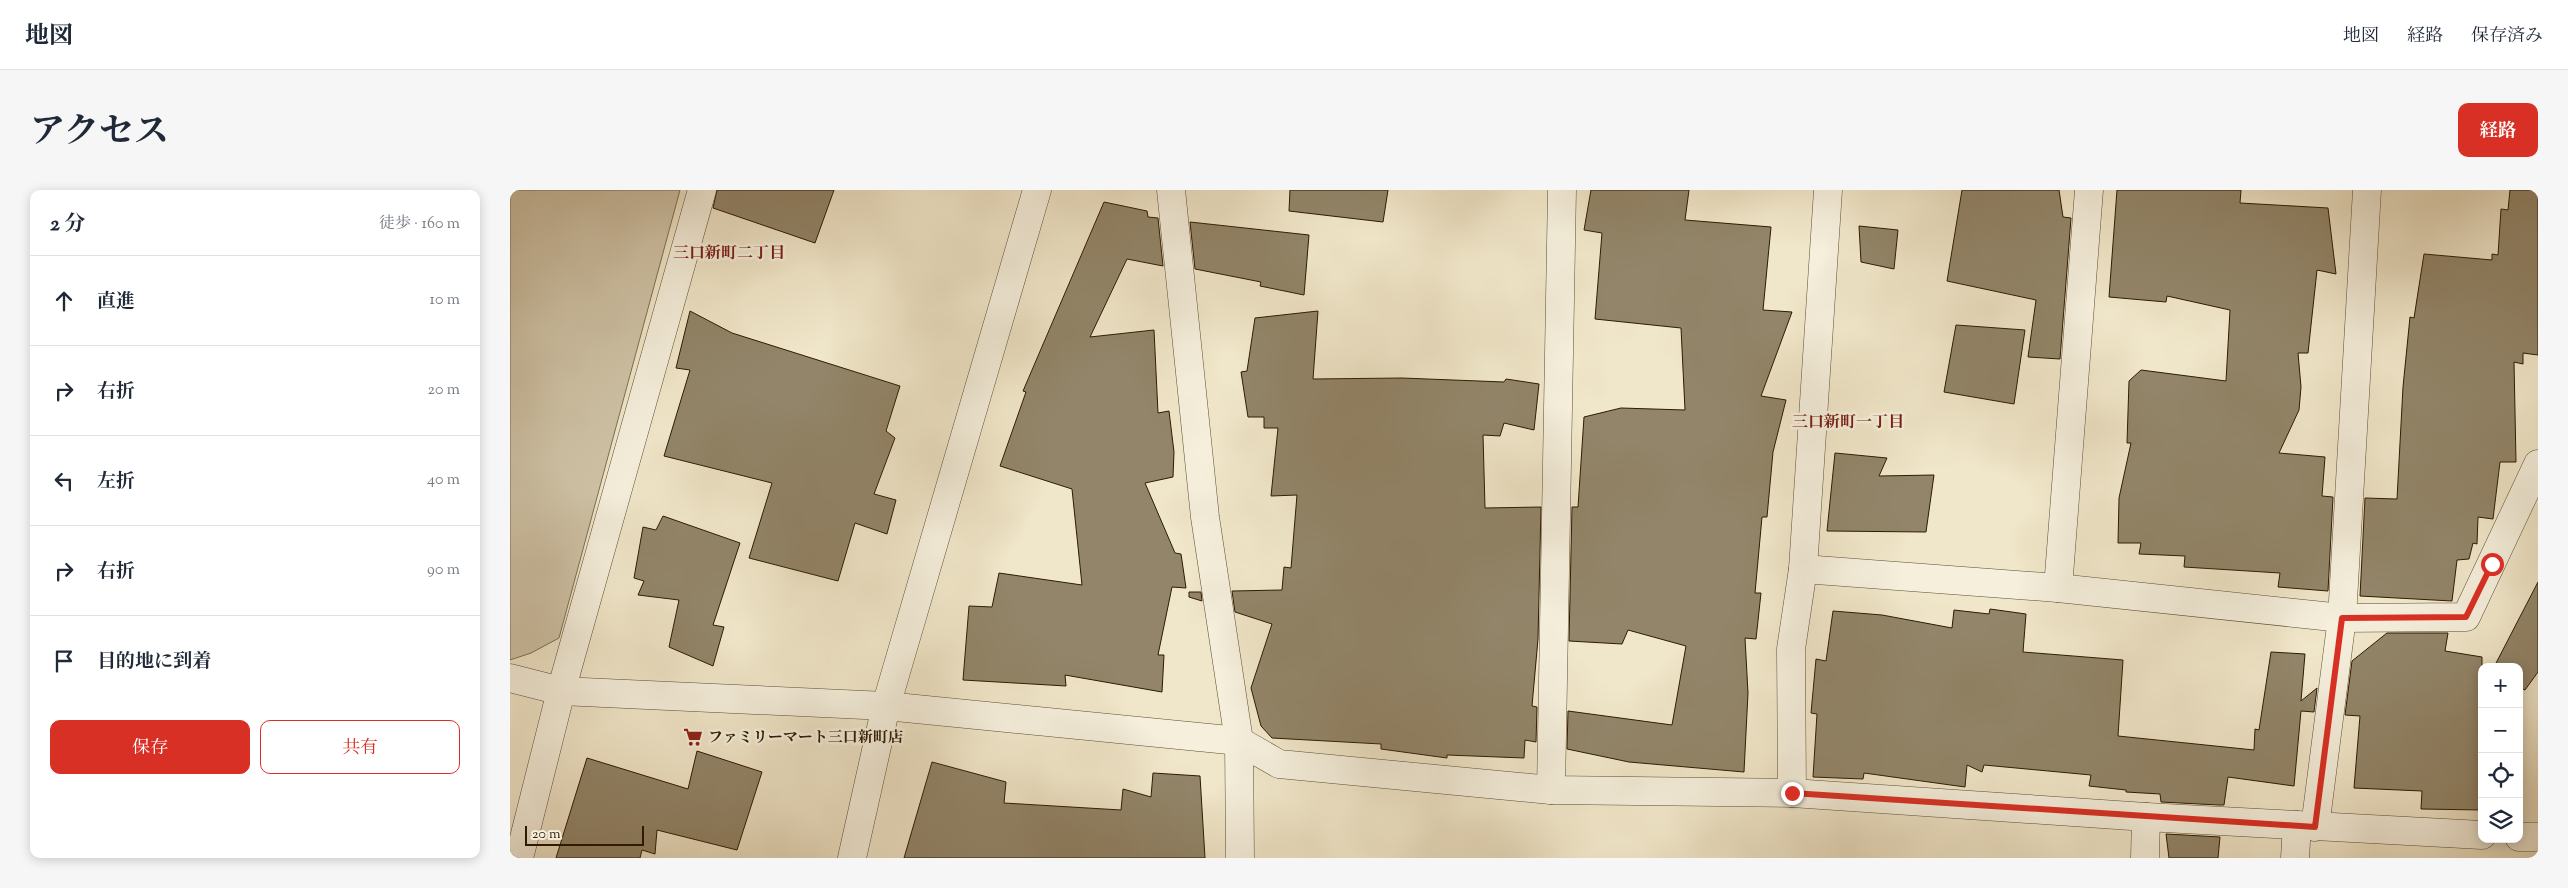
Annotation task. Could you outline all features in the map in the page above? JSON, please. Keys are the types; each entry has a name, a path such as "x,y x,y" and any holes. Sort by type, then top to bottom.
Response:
{"street":[{"path":"519,858 561,690 702,190"},
{"path":"852,858 886,706 1037,190"},
{"path":"1170,190 1205,517 1239,741 1240,858"},
{"path":"1551,790 1562,190"},
{"path":"1792,793 1791,649 1803,569 1828,190"},
{"path":"2058,588 2089,190"},
{"path":"2296,858 2306,826 2342,618 2367,190"},
{"path":"1803,569 2058,588 2342,618 2466,617 2538,464"},
{"path":"510,678 561,690 886,706 1239,741 1279,764 1551,790 1792,793 2146,817 2478,835"},
{"path":"2145,858 2146,817"},
{"path":"2523,836 2538,837"}],"shaded area":[{"path":"510,190 680,190 559,638 531,653 510,660"}],"building":[{"path":"717,190 834,190 815,243 713,208"},
{"path":"1290,190 1388,190 1383,222 1289,211"},
{"path":"1591,190 1689,190 1685,220 1771,227 1763,310 1792,312 1761,396 1786,400 1773,452 1767,517 1762,517 1755,593 1761,593 1756,639 1745,638 1748,693 1744,772 1629,762 1567,749 1568,711 1672,725 1686,646 1628,630 1622,644 1569,641 1572,507 1578,507 1584,417 1621,408 1685,410 1681,328 1595,319 1602,233 1584,230"},
{"path":"1962,190 2059,190 2063,217 2071,218 2060,359 2028,357 2036,300 1947,281"},
{"path":"2117,190 2241,190 2240,203 2328,208 2336,274 2317,270 2308,353 2298,353 2301,387 2299,410 2279,453 2325,457 2322,496 2333,497 2328,591 2278,587 2280,573 2184,567 2185,556 2139,554 2141,543 2118,543 2119,498 2131,443 2127,443 2129,381 2141,370 2226,381 2230,310 2167,296 2166,302 2109,297"},
{"path":"2510,190 2538,190 2538,355 2523,353 2523,364 2514,362 2516,462 2500,462 2493,519 2478,517 2477,544 2473,543 2469,559 2457,560 2452,601 2360,596 2365,498 2397,499 2403,387 2410,317 2414,318 2424,254 2492,260 2492,254 2498,255 2501,209 2508,210"},
{"path":"1104,202 1147,211 1148,217 1158,218 1163,266 1127,259 1090,337 1154,330 1158,413 1169,411 1174,452 1173,477 1145,483 1175,553 1181,554 1186,588 1172,587 1158,655 1164,655 1162,692 1065,675 1066,686 963,680 969,606 992,607 999,573 1082,585 1072,489 1000,466 1026,392 1023,391"},
{"path":"1190,222 1309,235 1304,295 1260,286 1261,282 1195,269"},
{"path":"1859,226 1898,230 1894,269 1861,262"},
{"path":"690,311 732,333 900,386 886,431 895,438 874,494 896,500 887,534 855,523 838,581 749,558 772,483 664,456 690,370 676,368"},
{"path":"1318,311 1313,379 1402,378 1504,382 1506,379 1539,384 1534,430 1504,423 1500,436 1483,435 1485,508 1541,507 1538,639 1532,706 1537,707 1536,742 1525,740 1524,758 1447,755 1447,758 1381,749 1381,744 1272,738 1261,726 1251,688 1272,624 1235,612 1232,591 1282,590 1284,567 1291,568 1297,495 1271,496 1278,428 1264,428 1264,417 1248,417 1241,372 1247,371 1255,318"},
{"path":"1956,325 2025,330 2014,404 1944,392"},
{"path":"1835,453 1887,458 1879,476 1934,475 1926,532 1827,531"},
{"path":"663,516 740,543 713,625 724,627 713,666 669,647 679,600 638,595 644,581 634,578 643,527 656,530"},
{"path":"2538,582 2538,672 2525,690 2523,689 2523,663 2496,663"},
{"path":"1189,592 1201,592 1202,601 1189,597"},
{"path":"1990,609 2026,614 2023,652 2123,660 2118,736 2254,750 2255,729 2259,730 2271,652 2305,654 2301,701 2317,688 2314,712 2301,711 2294,786 2228,777 2224,805 2219,805 2161,802 2160,794 2126,792 2126,790 2089,786 2091,775 1984,765 1982,772 1967,765 1965,787 1864,773 1863,779 1813,777 1817,714 1811,713 1816,659 1826,661 1833,611 1882,615 1952,628 1954,610 1989,614"},
{"path":"2387,633 2448,633 2445,651 2482,657 2482,663 2478,663 2478,810 2421,809 2422,791 2354,788 2360,716 2345,715 2352,661"},
{"path":"697,751 762,772 737,850 657,830 655,854 642,850 640,858 556,858 587,758 688,789"},
{"path":"932,762 1006,782 1004,803 1121,810 1123,789 1151,797 1153,773 1200,776 1205,858 904,858"},
{"path":"2166,834 2220,837 2218,858 2169,858"}],"place":[{"name":"ファミリーマート三口新町店","path":"693,737"}],"district":[{"name":"三口新町二丁目","path":"729,252"},
{"name":"三口新町一丁目","path":"1848,421"}],"route":[{"path":"1792,793 2315,827 2342,618 2466,617 2492,564"}]}
